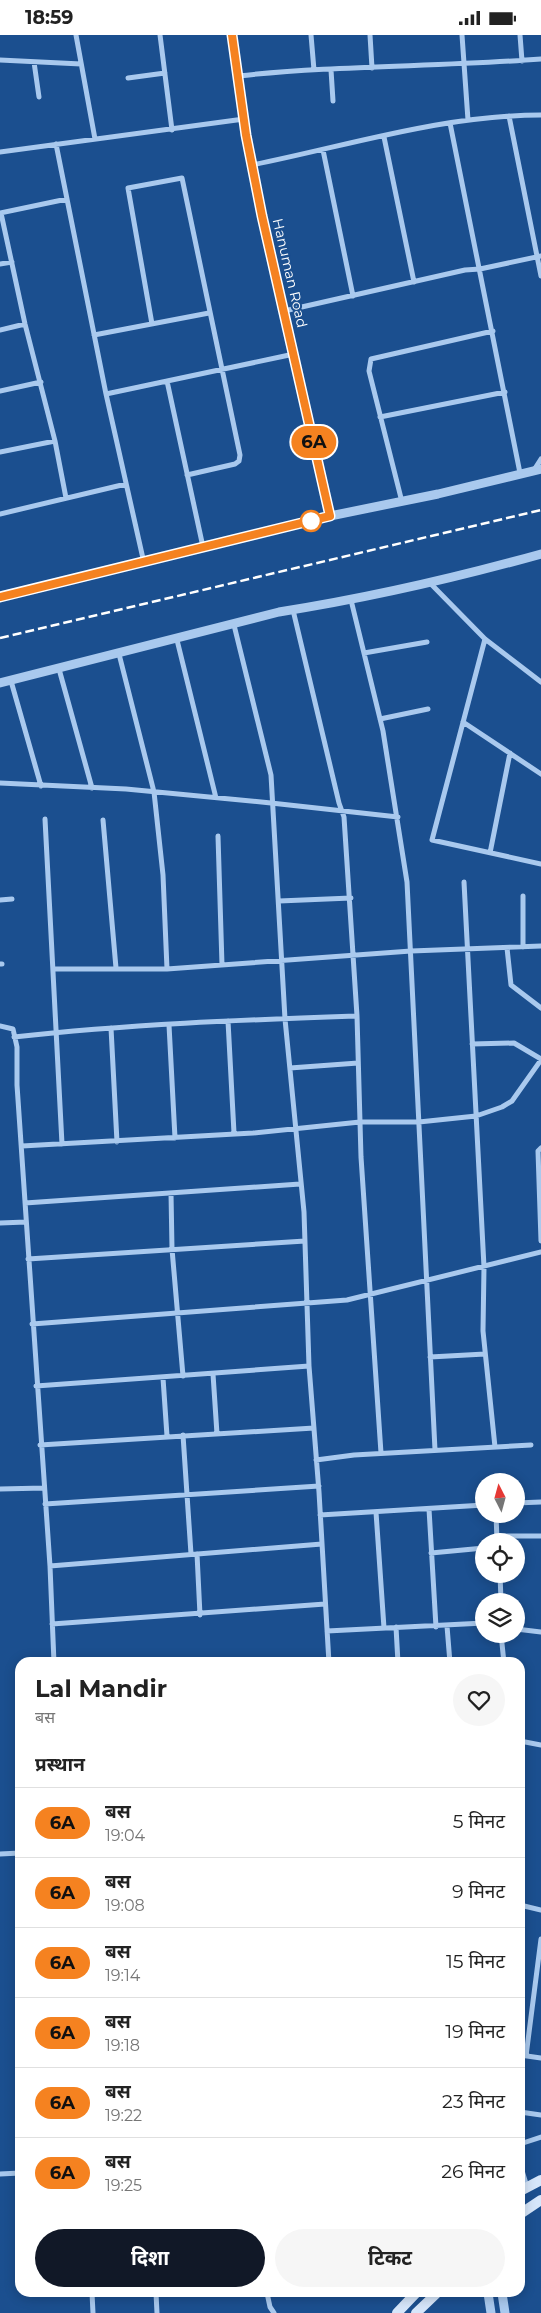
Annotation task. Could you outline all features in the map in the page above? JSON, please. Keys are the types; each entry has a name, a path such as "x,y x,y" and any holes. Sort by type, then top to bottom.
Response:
{"main road":[{"path":"525,2188 541,2180"},
{"path":"525,2211 541,2200"},
{"path":"397,2313 409,2297"},
{"path":"416,2313 433,2297"}],"street":[{"path":"76,35 95,139"},
{"path":"160,35 172,130"},
{"name":"Hanuman Road","path":"232,35 252,165 330,516"},
{"path":"311,35 314,70"},
{"path":"370,35 372,68"},
{"path":"462,35 468,120"},
{"path":"520,35 522,61"},
{"path":"238,76 314,70 541,59"},
{"path":"0,60 82,64"},
{"path":"34,62 40,97"},
{"path":"331,70 333,101"},
{"path":"128,78 165,73"},
{"path":"252,165 450,123 508,116 541,115"},
{"path":"508,116 539,257 541,276"},
{"path":"0,152 244,119"},
{"path":"450,123 520,473"},
{"path":"384,137 414,282"},
{"path":"56,145 106,394 144,563"},
{"path":"323,150 353,296"},
{"path":"152,324 128,188 182,178 240,455 239,461 228,466 187,475"},
{"path":"66,498 41,382 24,324 1,213 67,199"},
{"path":"284,311 465,270 480,269 539,257"},
{"path":"0,265 12,262"},
{"path":"94,335 209,313"},
{"path":"0,330 24,324"},
{"path":"402,501 380,417 370,371 371,359 493,331"},
{"path":"106,394 294,354"},
{"path":"167,381 203,547"},
{"path":"0,391 41,382"},
{"path":"380,417 505,392"},
{"path":"0,452 55,441"},
{"path":"0,597 330,516 537,469 541,459"},
{"path":"0,514 126,484"},
{"path":"0,683 293,610 351,600 541,554"},
{"path":"430,582 485,639 541,681"},
{"path":"351,600 380,719 398,817 407,882 435,1450"},
{"path":"293,610 342,812 351,898 352,955 357,1016 360,1122 369,1294 381,1453"},
{"path":"234,625 271,775 271,803 283,961 285,1019 305,1241 309,1366 319,1486 328,1657"},
{"path":"485,639 432,840 541,864"},
{"path":"177,640 216,798"},
{"path":"364,653 427,642"},
{"path":"119,654 154,792 164,875 167,969"},
{"path":"60,669 92,788"},
{"path":"11,681 41,786"},
{"path":"380,719 428,709"},
{"path":"463,721 541,774"},
{"path":"490,853 510,753"},
{"path":"0,783 154,792 398,817"},
{"path":"45,819 54,969 54,1033 62,1144"},
{"path":"103,820 116,969"},
{"path":"218,835 222,965"},
{"path":"464,882 484,1267 483,1331 495,1447"},
{"path":"523,896 523,947"},
{"path":"279,901 351,898"},
{"path":"0,899 12,899"},
{"path":"54,969 167,969 411,951 541,946"},
{"path":"507,948 511,985 541,1008"},
{"path":"14,1037 111,1028 357,1016"},
{"path":"228,1021 234,1133"},
{"path":"169,1025 176,1138"},
{"path":"0,1026 13,1029 17,1047 17,1085 40,1445 50,1566 54,1657"},
{"path":"111,1028 117,1142"},
{"path":"22,1146 117,1142 294,1129 360,1122 419,1122 476,1116 502,1107 512,1101 541,1060 514,1043 472,1044"},
{"path":"290,1068 358,1063"},
{"path":"540,1150 541,1241"},
{"path":"25,1203 300,1184"},
{"path":"171,1193 176,1314 183,1376"},
{"path":"0,1223 26,1222"},
{"path":"28,1259 305,1241"},
{"path":"32,1324 347,1300 541,1252"},
{"path":"430,1357 485,1354"},
{"path":"36,1386 309,1366"},
{"path":"213,1374 217,1434"},
{"path":"163,1378 167,1436"},
{"path":"40,1445 314,1428"},
{"path":"183,1435 187,1495 200,1615"},
{"path":"316,1460 381,1453 531,1445"},
{"path":"45,1503 319,1486"},
{"path":"0,1489 44,1488"},
{"path":"525,1503 541,1502"},
{"path":"320,1515 475,1506"},
{"path":"429,1509 436,1627"},
{"path":"376,1512 384,1628"},
{"path":"525,1537 541,1536"},
{"path":"50,1566 322,1544"},
{"path":"432,1553 475,1549"},
{"path":"52,1624 325,1605"},
{"path":"326,1631 475,1624"},
{"path":"447,1626 450,1657"},
{"path":"396,1627 398,1657"},
{"path":"525,1630 541,1631"},
{"path":"503,1643 504,1657"},
{"path":"525,1742 541,1745"},
{"path":"0,1854 15,1853"},
{"path":"525,1906 541,1910"},
{"path":"525,2042 541,1939"},
{"path":"525,2055 541,2058"},
{"path":"525,2113 541,2115"},
{"path":"525,2142 541,2137"},
{"path":"0,2174 15,2173"},
{"path":"92,2297 93,2313"},
{"path":"156,2297 157,2313"},
{"path":"268,2297 270,2307 274,2313"},
{"path":"489,2297 491,2313"},
{"path":"503,2297 505,2313"},
{"path":"264,2313 270,2307"}],"railway":[{"path":"0,638 541,510"}],"bus line":[{"name":"6A","path":"0,597 330,516 262,216 246,135 232,35"}]}
